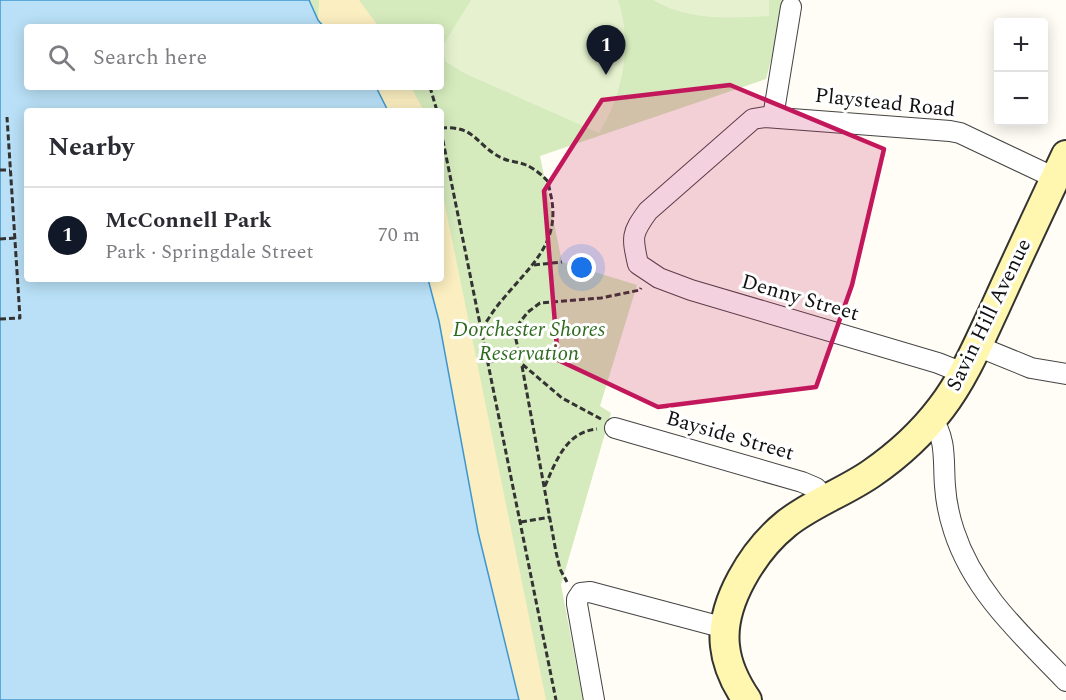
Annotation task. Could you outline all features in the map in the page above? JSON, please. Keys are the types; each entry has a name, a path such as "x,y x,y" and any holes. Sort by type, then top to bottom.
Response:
{"street":[{"path":"647,271 638,264 633,241 635,228 648,211 753,119 773,117 791,7"},
{"name":"Playstead Road","path":"773,117 950,131 1060,167"},
{"name":"Savin Hill Avenue","path":"747,700 734,678 727,657 725,628 735,592 758,553 785,525 883,465 932,419 950,396 977,346 1060,167"},
{"name":"Denny Street","path":"647,271 659,278 712,297 938,363 963,373"},
{"path":"977,346 1031,368 1066,374"},
{"path":"932,419 940,433 944,447 945,487 950,517 966,560 989,599 1066,681"},
{"name":"Bayside Street","path":"615,428 802,482 816,488 826,500"},
{"path":"594,700 577,604 579,595 590,592 725,628"}],"path":[{"path":"431,90 436,108"},
{"path":"0,319 20,318 7,117"},
{"path":"444,129 455,127 464,129 498,157 526,165 547,182 553,208 553,222 549,237 533,266 501,300 482,330"},
{"path":"444,145 556,700"},
{"path":"0,171 10,170"},
{"path":"0,239 15,238"},
{"path":"533,266 562,262"},
{"path":"579,595 565,579 560,569 517,330 520,322 534,306 547,302 584,300 640,290 647,271"},
{"path":"488,362 520,356"},
{"path":"522,364 562,398 594,414 615,428"},
{"path":"544,486 557,458 567,444 579,435 593,430 615,428"},
{"path":"521,522 550,517"}],"highlighted area":[{"path":"730,85 884,149 852,285 816,387 658,407 558,360 544,191 602,100"}],"green space":[{"name":"Dorchester Shores Reservation","path":"0,0 787,0 766,79 540,156 562,262 637,285 600,406 611,413 561,585 583,700 519,700 429,282 444,282 444,108 26,108"},
{"path":"471,0 618,0 625,34 620,86 599,133 466,74 446,62 444,44"},
{"path":"653,0 769,0 769,16 695,15 666,7"}],"sand":[{"path":"319,0 359,0 377,24 321,24 318,20"},
{"path":"378,90 413,90 422,108 386,108"},
{"path":"444,201 546,700 519,700 478,532 439,321 429,282 444,282"}],"water":[{"path":"0,0 309,0 321,24 24,24 24,90 378,90 386,108 24,108 24,282 429,282 439,321 478,532 519,700 0,700"}],"place":[{"name":"McConnell Park","path":"606,75"}]}
